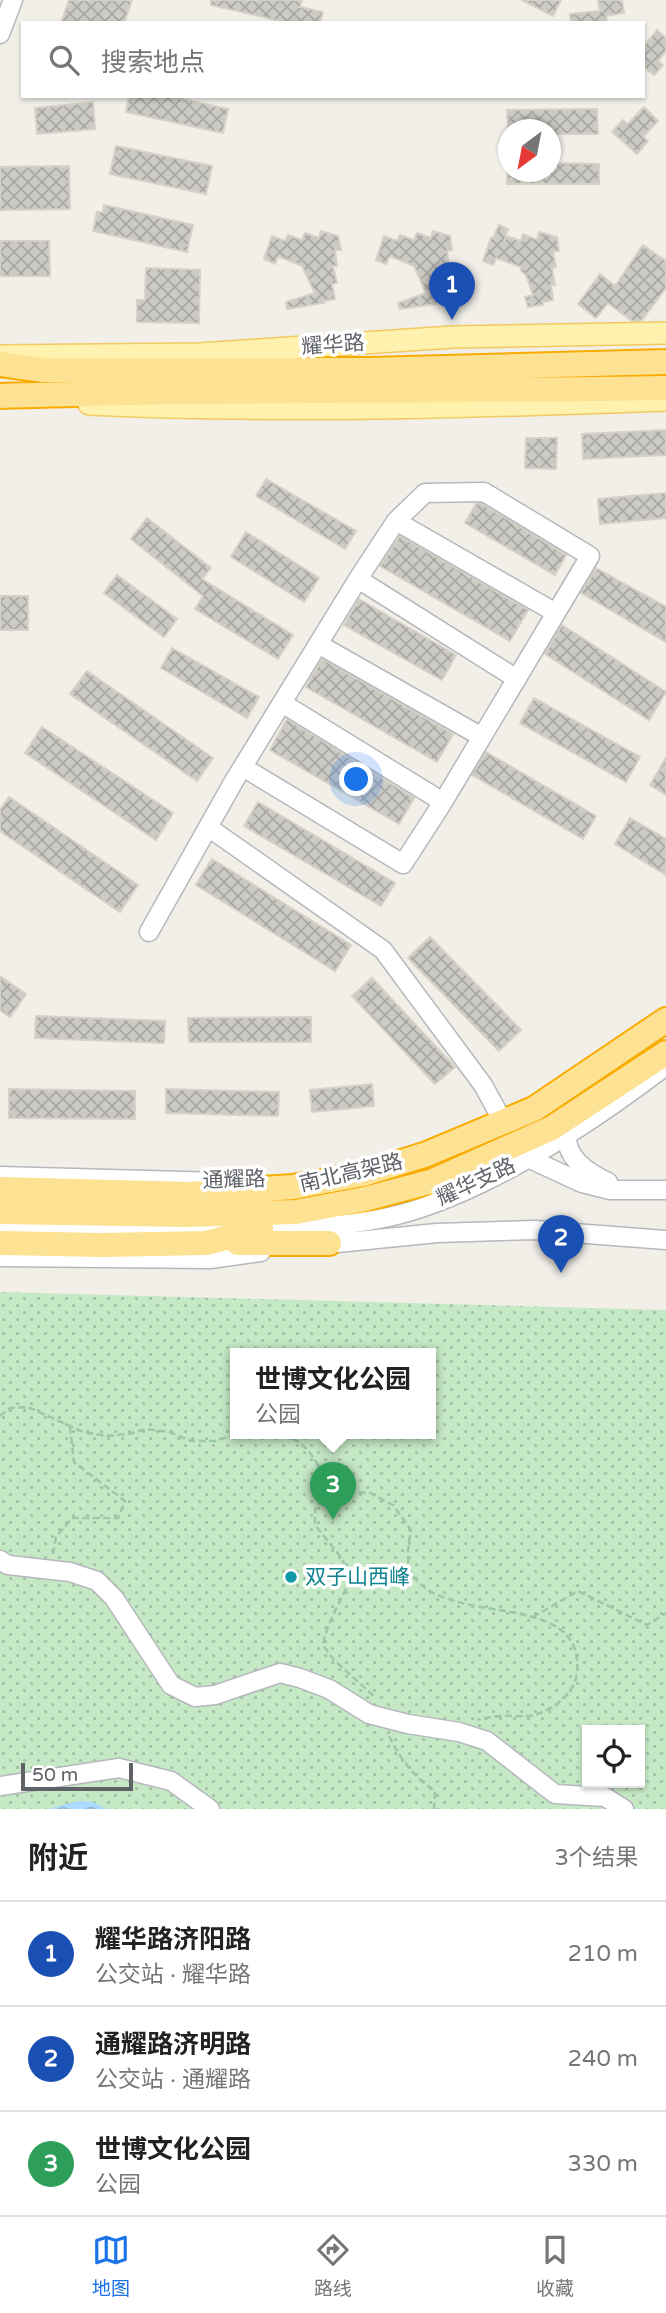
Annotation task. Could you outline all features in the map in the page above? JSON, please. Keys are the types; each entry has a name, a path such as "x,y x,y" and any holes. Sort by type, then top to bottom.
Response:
{"highway":[{"path":"0,398 373,381 666,362"},
{"path":"0,364 43,370 373,381 465,392 666,388"},
{"name":"南北高架路","path":"0,1189 190,1194 293,1187 363,1174 428,1154 534,1109 666,1020"},
{"name":"南北高架路","path":"0,1212 187,1215 296,1212 365,1199 433,1181 552,1128 666,1053"},
{"path":"206,1242 261,1229"},
{"path":"0,1243 329,1243"}],"main road":[{"name":"耀华路","path":"0,356 199,354 453,337 666,333"},
{"path":"0,398 156,407 251,408 528,405 666,400"}],"street":[{"path":"0,34 13,0"},
{"path":"149,932 243,767 358,579 396,521 425,493 484,492 590,556 403,864 243,767"},
{"path":"396,521 556,613"},
{"path":"358,579 517,679"},
{"path":"318,644 482,737"},
{"path":"282,703 443,802"},
{"path":"208,827 383,950 483,1085 500,1116 567,1078 620,1043 666,1006"},
{"name":"耀华支路","path":"261,1229 338,1226 420,1208 462,1192 528,1158 567,1134 666,1065"},
{"name":"通耀路","path":"0,1176 233,1182 298,1176 365,1163 433,1144 500,1116"},
{"path":"567,1134 566,1146 587,1172 607,1181 635,1188"},
{"path":"528,1158 582,1182 610,1190 666,1190"},
{"path":"0,1228 261,1229"},
{"path":"0,1257 210,1259 329,1243 437,1233 535,1230 666,1240"},
{"path":"0,1560 8,1565 70,1572 97,1581 114,1598 171,1685 195,1697 215,1695 280,1674 300,1678 329,1689 369,1714 467,1734 486,1741 555,1794 605,1797 624,1809"},
{"path":"0,1786 119,1768 170,1781 210,1809"}],"path":[{"path":"0,1416 10,1408 28,1407 83,1432 107,1436 146,1429 169,1432 191,1441 216,1441 230,1436"},
{"path":"50,1570 56,1537 72,1518 118,1518 125,1501 74,1462 71,1427"},
{"path":"295,1439 310,1450 330,1491"},
{"path":"330,1491 370,1493 393,1505 411,1530 407,1558 415,1579 434,1594 483,1609 548,1621 562,1629 578,1653 576,1676 566,1698 533,1716 502,1716 477,1720 467,1734"},
{"path":"330,1491 315,1509 315,1525 340,1556 351,1576 325,1631 323,1645 334,1660 385,1705 381,1717 402,1761 417,1779 435,1791 434,1809"},
{"path":"533,1617 578,1591 647,1625 666,1614"}],"green space":[{"path":"0,1292 666,1310 666,1809 0,1809"}],"water":[{"path":"78,1801 93,1802 106,1809 48,1809"}],"building":[{"path":"69,0 132,0 125,21 62,21"},
{"path":"211,0 302,0 300,7 323,12 321,21 279,21 211,5"},
{"path":"522,0 561,0 553,16"},
{"path":"598,0 622,0 624,13 606,16 607,21 571,21 570,14 600,11"},
{"path":"657,30 666,38 666,51 658,61 663,65 654,75 645,68 645,45"},
{"path":"129,98 178,98 228,109 223,133 126,112"},
{"path":"93,102 95,129 37,134 35,108"},
{"path":"644,107 658,121 643,137 648,141 637,154 612,132 623,120 628,124"},
{"path":"597,109 598,134 561,134 561,119 507,119 507,110"},
{"path":"116,146 212,166 206,194 110,174"},
{"path":"561,163 599,164 599,184 507,184 561,182"},
{"path":"69,166 70,209 0,210 0,167"},
{"path":"104,205 193,225 187,252 93,231 97,212 103,212"},
{"path":"499,225 508,229 504,242 506,236 521,241 523,234 537,240 539,232 557,237 559,251 553,252 556,267 552,268 555,285 551,285 553,300 542,302 543,305 528,307 525,297 533,295 521,267 496,258 493,265 483,261"},
{"path":"321,231 338,236 341,250 335,250 337,266 333,266 337,283 332,284 335,299 287,309 286,302 315,293 302,266 278,256 275,264 264,259 272,236 285,241 288,235 302,240 305,233 319,238"},
{"path":"433,231 450,236 452,250 447,251 449,266 445,266 449,283 444,284 447,299 436,301 436,304 400,309 398,303 426,293 414,266 390,256 386,264 376,260 384,236 397,241 400,235 414,240 417,233 431,238"},
{"path":"0,241 49,241 50,276 0,276"},
{"path":"643,245 666,261 666,288 642,320 632,321 608,303 596,318 578,304 600,274 615,286"},
{"path":"146,268 200,270 199,323 137,322 137,300 145,300"},
{"path":"666,430 666,455 583,459 582,434"},
{"path":"526,438 557,438 556,469 525,468"},
{"path":"266,479 356,531 345,549 256,496"},
{"path":"666,493 666,518 600,524 598,499"},
{"path":"481,503 566,555 555,575 465,523 476,504"},
{"path":"147,518 211,568 202,579 293,635 278,659 195,609 203,596 131,539"},
{"path":"246,532 319,578 304,602 231,557"},
{"path":"400,536 528,610 510,641 380,566"},
{"path":"596,568 666,607 666,642 581,593"},
{"path":"117,575 177,619 164,637 104,593"},
{"path":"0,596 28,596 28,630 0,630"},
{"path":"359,599 456,655 442,680 344,625"},
{"path":"562,625 666,692 649,720 545,654"},
{"path":"172,648 259,697 247,718 161,668"},
{"path":"322,659 453,734 437,762 306,687"},
{"path":"87,671 213,758 197,781 70,694"},
{"path":"534,698 640,757 626,782 520,723"},
{"path":"287,719 414,798 399,824 270,750"},
{"path":"42,727 173,813 156,840 25,753"},
{"path":"486,752 596,816 583,839 472,775"},
{"path":"666,758 666,795 650,785"},
{"path":"9,797 138,885 120,912 0,831 0,810"},
{"path":"258,802 395,883 381,906 244,826"},
{"path":"630,818 666,839 666,875 615,844"},
{"path":"212,859 351,945 335,971 196,885"},
{"path":"430,937 521,1030 499,1051 408,958"},
{"path":"0,976 26,994 10,1017 0,1010"},
{"path":"372,978 455,1067 435,1084 352,996"},
{"path":"36,1016 165,1021 164,1043 35,1038"},
{"path":"311,1017 311,1042 189,1042 188,1018"},
{"path":"372,1084 374,1106 312,1112 310,1090"},
{"path":"9,1089 135,1091 135,1119 9,1118"},
{"path":"166,1089 279,1092 278,1116 166,1113"}],"place":[{"name":"耀华路济阳路","path":"452,320"},
{"name":"通耀路济明路","path":"561,1273"},
{"name":"世博文化公园","path":"333,1520"},
{"name":"双子山西峰","path":"291,1577"}]}
